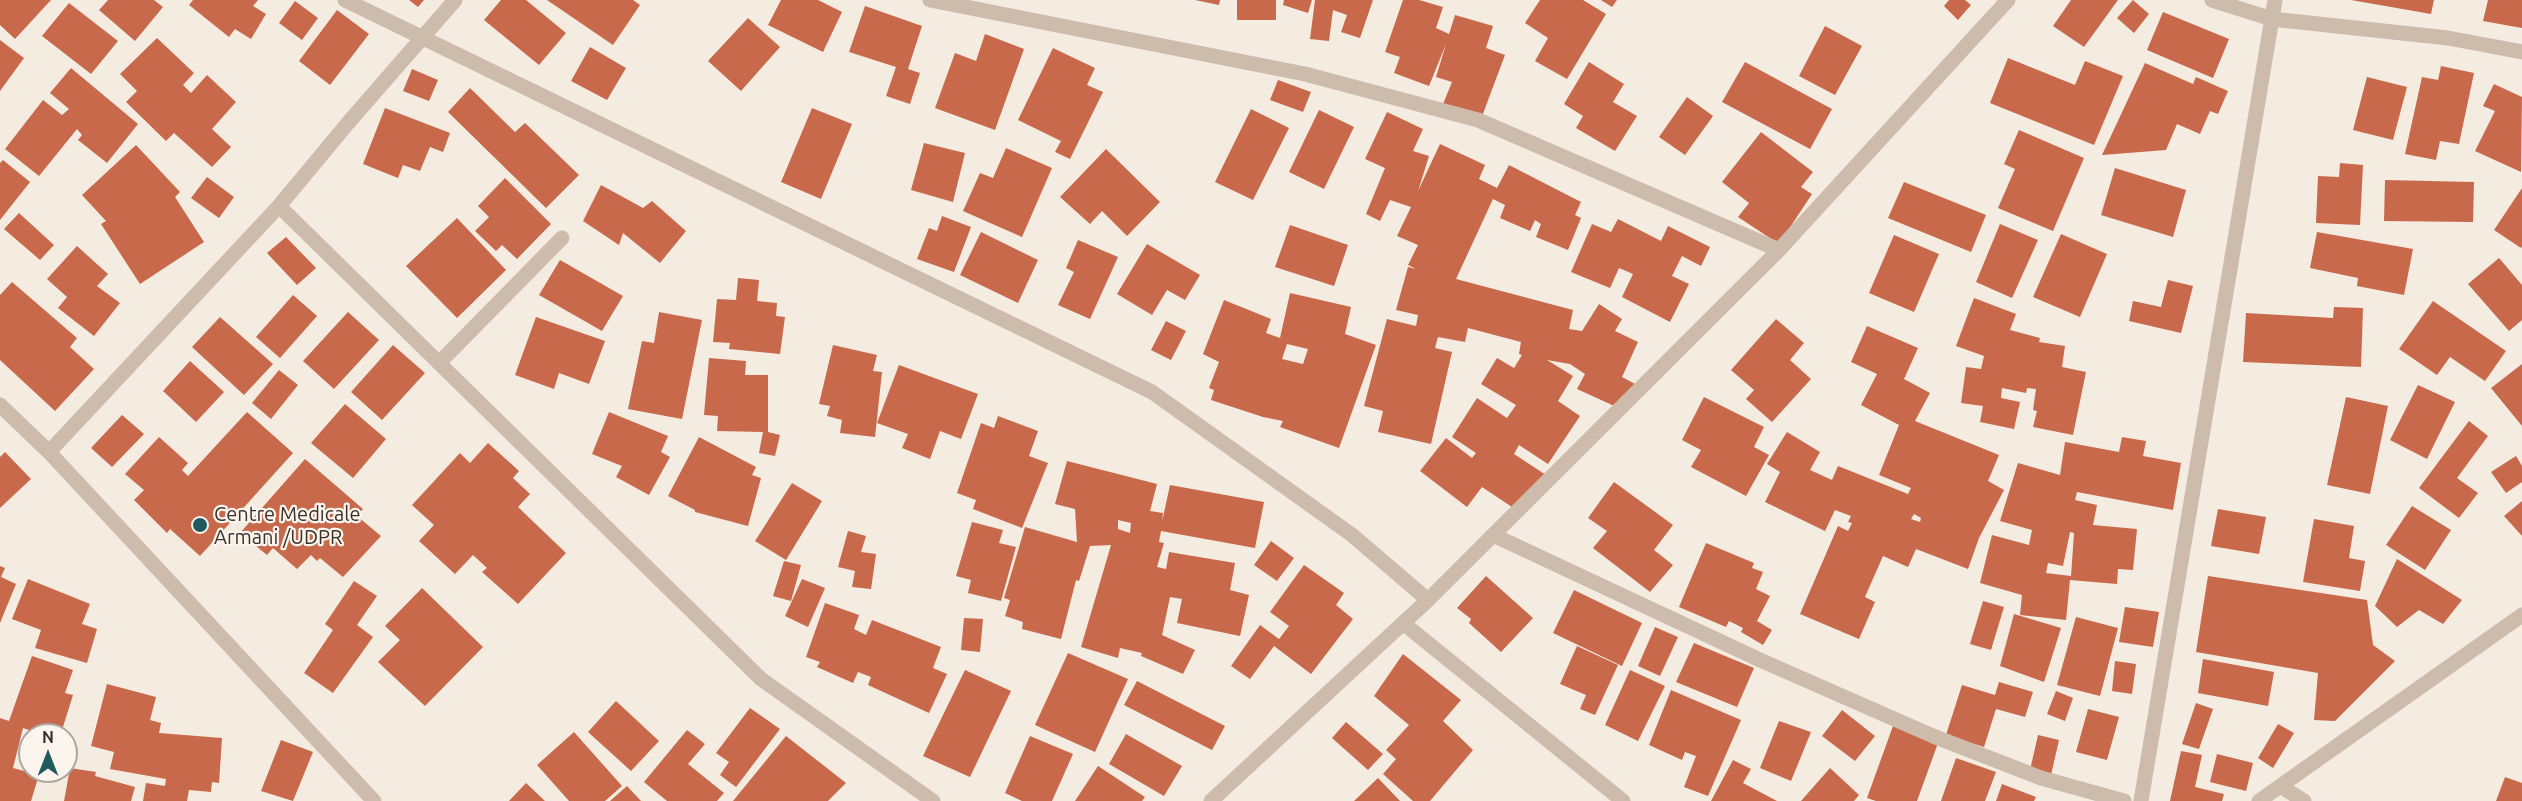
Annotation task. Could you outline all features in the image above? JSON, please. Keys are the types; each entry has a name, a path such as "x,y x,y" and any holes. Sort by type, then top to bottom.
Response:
{"street":[{"path":"345,0 1152,392 1352,535 1428,600"},
{"path":"49,452 279,206 455,0"},
{"path":"930,0 1305,74 1478,120 1779,250"},
{"path":"1211,801 1428,600 1779,250 2008,0"},
{"path":"2212,0 2272,19 2448,38 2522,52"},
{"path":"2141,801 2275,0"},
{"path":"279,206 761,679 933,801"},
{"path":"439,363 562,238"},
{"path":"0,405 49,452 374,801"},
{"path":"1492,535 1760,660 1933,736 2041,778 2124,801"},
{"path":"2259,801 2282,787 2522,615"},
{"path":"1403,623 1623,801"},
{"path":"2282,787 2304,801"}],"building":[{"path":"0,0 51,0 15,39 0,25"},
{"path":"108,0 154,0 163,7 135,41 99,10"},
{"path":"193,0 258,0 253,6 266,14 251,39 235,29 229,37 189,5"},
{"path":"409,0 424,0 418,7"},
{"path":"501,0 526,0 566,33 539,65 484,20"},
{"path":"547,0 633,0 640,5 613,45"},
{"path":"781,0 818,0 842,12 823,52 768,25"},
{"path":"1195,0 1220,0 1219,5"},
{"path":"1237,0 1276,0 1276,20 1237,20"},
{"path":"1284,0 1312,0 1308,13 1283,5"},
{"path":"1315,0 1373,0 1360,38 1341,32 1347,15 1333,10 1329,41 1310,39"},
{"path":"1403,0 1419,0 1443,7 1436,28 1449,34 1455,15 1493,26 1486,48 1505,55 1481,119 1443,104 1452,82 1436,77 1446,44 1429,86 1394,73 1400,57 1385,52"},
{"path":"1540,0 1583,0 1606,14 1567,79 1535,61 1548,38 1525,23"},
{"path":"1601,0 1617,0 1612,7"},
{"path":"1949,0 1965,0 1971,5 1958,20 1944,6"},
{"path":"2071,0 2118,0 2084,47 2053,26"},
{"path":"2133,0 2149,14 2134,33 2117,18"},
{"path":"2351,0 2434,0 2431,14"},
{"path":"2488,0 2522,0 2522,28 2483,21"},
{"path":"295,1 318,18 302,40 279,23"},
{"path":"69,3 118,41 91,74 42,36"},
{"path":"865,6 922,26 908,69 920,73 910,104 886,96 896,67 849,52"},
{"path":"337,10 369,34 330,85 299,61"},
{"path":"2163,12 2229,39 2213,78 2147,50"},
{"path":"748,18 780,47 741,91 708,61"},
{"path":"1825,26 1862,46 1835,95 1799,76"},
{"path":"985,34 1024,49 995,130 935,108 955,53 976,61"},
{"path":"157,38 194,73 183,85 191,93 207,75 236,102 212,129 231,147 212,167 174,133 166,141 126,102 137,91 120,74"},
{"path":"0,40 24,58 0,91"},
{"path":"590,47 626,68 607,100 571,81"},
{"path":"1053,48 1095,68 1087,85 1103,92 1070,159 1055,152 1061,141 1018,120"},
{"path":"2008,58 2075,85 2085,61 2123,76 2094,145 1990,103"},
{"path":"1589,62 1624,84 1613,102 1637,116 1615,151 1576,128 1583,116 1564,104"},
{"path":"1745,62 1832,109 1810,149 1722,102"},
{"path":"2145,63 2193,84 2196,77 2228,91 2218,114 2210,111 2200,134 2177,124 2166,150 2102,155"},
{"path":"2441,66 2474,73 2459,144 2440,141 2436,160 2405,154 2422,77 2438,80"},
{"path":"71,68 138,124 107,163 78,140 82,135 77,129 39,176 5,149 43,100 62,115 69,109 50,93"},
{"path":"412,69 438,80 429,101 403,91"},
{"path":"2367,77 2407,87 2393,140 2353,130"},
{"path":"1278,80 1311,92 1303,112 1270,100"},
{"path":"2494,84 2522,97 2521,172 2475,151 2495,111 2483,106"},
{"path":"470,88 515,132 525,123 579,175 546,208 448,112"},
{"path":"1687,97 1713,116 1685,155 1659,137"},
{"path":"385,108 450,133 443,152 430,147 420,171 403,165 398,178 363,164"},
{"path":"812,108 852,124 821,199 781,182"},
{"path":"1251,109 1289,128 1253,200 1215,182"},
{"path":"1319,110 1354,127 1324,189 1289,172"},
{"path":"1387,112 1423,129 1413,151 1429,156 1418,191 1440,144 1485,165 1479,179 1497,188 1509,165 1581,202 1575,215 1581,218 1568,250 1536,237 1541,224 1535,220 1530,231 1500,218 1505,205 1493,199 1456,279 1573,310 1569,329 1582,331 1599,304 1622,319 1615,331 1638,342 1622,377 1635,384 1623,410 1577,389 1585,374 1570,364 1547,360 1573,376 1558,401 1580,416 1548,464 1519,445 1514,454 1546,475 1521,513 1482,487 1467,507 1420,471 1446,438 1472,458 1476,453 1452,437 1477,398 1507,418 1516,405 1481,384 1497,358 1514,368 1522,355 1519,354 1521,342 1468,328 1465,342 1438,337 1435,348 1452,352 1431,444 1378,432 1383,411 1364,406 1387,319 1416,326 1418,315 1396,310 1408,267 1416,269 1408,265 1418,245 1397,236 1411,207 1390,200 1380,221 1366,214 1385,168 1365,159"},
{"path":"2019,130 2084,158 2053,231 1998,208 2015,169 2004,164"},
{"path":"1761,132 1813,172 1801,187 1812,194 1779,244 1738,217 1749,203 1722,182"},
{"path":"924,143 965,153 953,202 911,190"},
{"path":"136,145 180,192 175,197 204,242 140,284 101,224 106,221 82,195"},
{"path":"1006,148 1052,168 1022,237 963,211 980,173 993,178"},
{"path":"1106,149 1160,202 1127,236 1102,211 1090,224 1060,197"},
{"path":"3,160 30,182 0,220 0,163"},
{"path":"2340,163 2363,165 2360,225 2316,223 2318,176 2339,177"},
{"path":"2115,168 2186,190 2173,237 2101,215"},
{"path":"207,177 234,197 219,218 191,198"},
{"path":"505,178 551,224 517,259 502,245 496,251 475,231 489,217 478,206"},
{"path":"2385,180 2474,182 2473,222 2384,221"},
{"path":"1904,182 1986,215 1971,252 1888,218"},
{"path":"601,185 643,208 652,201 686,231 660,263 623,233 619,245 583,221"},
{"path":"2522,188 2522,246 2521,248 2494,230"},
{"path":"19,213 54,245 40,260 4,229"},
{"path":"942,216 971,227 954,272 917,259 929,228 937,231"},
{"path":"457,218 506,270 457,318 406,266"},
{"path":"1618,219 1661,241 1668,226 1710,247 1701,266 1682,256 1672,276 1689,284 1670,322 1622,297 1633,274 1619,268 1610,288 1571,272 1592,224 1611,232"},
{"path":"2000,224 2038,240 2012,298 1976,282"},
{"path":"1290,225 1348,245 1334,286 1275,267"},
{"path":"981,232 1038,260 1018,303 960,275"},
{"path":"2317,232 2413,249 2404,295 2357,286 2358,278 2310,268"},
{"path":"2061,234 2107,254 2080,317 2033,297"},
{"path":"1894,235 1939,254 1914,312 1869,293"},
{"path":"286,237 316,268 297,285 267,253"},
{"path":"1078,240 1118,257 1090,319 1058,305 1074,272 1066,268"},
{"path":"1147,244 1200,275 1185,300 1167,290 1152,315 1117,294"},
{"path":"77,246 108,274 97,286 120,303 94,336 58,308 67,297 47,279"},
{"path":"2499,258 2522,285 2522,320 2509,331 2468,284"},
{"path":"560,260 623,296 602,331 539,295"},
{"path":"738,278 759,280 757,301 777,303 776,316 785,317 780,354 729,349 730,343 713,342 717,299 736,300"},
{"path":"2168,280 2193,286 2181,333 2129,321 2133,301 2161,307"},
{"path":"12,282 77,338 70,347 94,369 55,411 0,360 0,295"},
{"path":"1290,293 1351,307 1345,334 1376,345 1339,448 1280,427 1283,421 1211,400 1214,390 1209,388 1219,362 1203,354 1224,300 1271,319 1266,333 1280,338","holes":["1287,344 1308,349 1303,364 1282,359"]},
{"path":"293,295 317,316 280,358 256,337"},
{"path":"1974,298 2016,314 2010,330 2040,338 2039,342 2065,346 2062,367 2086,372 2073,435 2033,427 2037,411 2033,410 2036,389 2027,388 2026,393 2002,388 2001,398 2020,402 2014,429 1980,422 1983,406 1961,403 1966,367 1981,369 1984,356 1956,346"},
{"path":"2433,301 2506,351 2485,381 2450,357 2437,375 2399,349"},
{"path":"2334,307 2363,308 2361,367 2243,362 2246,313 2333,318"},
{"path":"348,312 379,340 334,389 303,361"},
{"path":"659,312 702,320 682,419 628,409 642,341 654,343"},
{"path":"220,317 273,364 244,395 192,347"},
{"path":"536,317 605,341 589,384 559,373 554,389 515,375"},
{"path":"1776,319 1804,343 1790,360 1811,379 1772,422 1746,399 1754,390 1731,370"},
{"path":"1166,321 1186,331 1171,360 1151,350"},
{"path":"1867,326 1918,348 1904,379 1930,393 1915,421 1999,455 1988,481 2004,490 1979,538 1968,569 1916,549 1908,567 1883,556 1865,597 1875,602 1859,639 1800,614 1838,526 1848,531 1852,523 1848,522 1851,516 1835,510 1825,531 1765,502 1780,472 1767,464 1787,432 1820,452 1810,470 1832,480 1838,466 1908,494 1911,488 1879,475 1899,425 1861,405 1877,374 1851,362","holes":["1914,514 1921,518 1920,522 1911,519"]},
{"path":"393,345 425,373 382,420 351,392"},
{"path":"833,345 877,355 873,371 882,372 875,437 840,433 842,420 827,416 830,406 819,404"},
{"path":"709,358 746,361 745,375 768,375 768,432 780,435 775,456 759,453 763,432 717,431 718,416 704,415"},
{"path":"190,361 224,392 196,422 163,391"},
{"path":"2522,364 2522,426 2491,388"},
{"path":"899,365 978,394 961,439 940,431 930,459 902,448 908,434 877,423"},
{"path":"279,370 298,385 271,419 252,403"},
{"path":"2418,385 2455,402 2427,459 2390,440"},
{"path":"1704,397 1764,427 1754,447 1769,455 1746,496 1691,467 1701,450 1682,440"},
{"path":"2346,397 2388,406 2370,494 2327,485"},
{"path":"345,404 386,439 353,478 311,443"},
{"path":"247,412 293,453 200,556 170,529 167,533 134,500 144,490 125,474 159,437 188,463 182,470 188,476"},
{"path":"609,412 668,436 661,452 670,457 649,495 616,477 622,466 592,454"},
{"path":"122,415 144,434 112,467 91,448"},
{"path":"998,416 1038,431 1029,456 1048,463 1022,528 973,509 976,500 957,493 981,423 994,428"},
{"path":"2469,421 2488,436 2457,478 2478,493 2459,518 2419,488"},
{"path":"699,437 756,467 752,475 761,478 748,526 695,512 668,496"},
{"path":"2122,437 2146,441 2143,456 2181,463 2173,510 2077,492 2075,500 2097,505 2093,525 2137,529 2133,570 2118,569 2117,584 2070,580 2066,620 2020,615 2022,595 1980,583 1992,535 2029,545 2032,530 2000,521 2018,463 2060,475 2065,442 2119,452","holes":["2070,532 2074,533 2071,576 2046,573 2048,563 2063,566"]},
{"path":"488,443 519,471 513,478 530,494 518,507 566,553 518,604 482,572 487,568 473,555 455,574 419,541 434,525 412,505 460,453 470,463"},
{"path":"5,452 31,479 0,508 0,457"},
{"path":"2516,456 2522,466 2522,482 2506,493 2491,472"},
{"path":"305,459 363,509 357,516 381,536 343,577 320,558 317,561 311,555 297,569 273,548 267,555 240,533"},
{"path":"1067,461 1157,484 1150,511 1163,513 1162,522 1170,485 1264,502 1255,548 1161,531 1159,542 1164,543 1157,567 1166,569 1169,552 1235,563 1230,590 1249,595 1240,636 1177,623 1182,599 1170,597 1162,635 1195,650 1183,674 1141,656 1142,653 1120,648 1118,658 1081,647 1111,545 1090,546 1079,581 1076,580 1061,639 1022,629 1023,622 1005,616 1010,600 1004,598 1025,527 1077,542 1075,509 1055,504","holes":["1118,520 1131,523 1130,533 1118,529"]},
{"path":"1614,482 1673,525 1654,550 1673,565 1650,592 1593,548 1607,531 1588,518"},
{"path":"792,483 822,501 786,560 755,541"},
{"path":"2522,501 2522,536 2504,516"},
{"path":"2412,506 2451,530 2425,570 2386,545"},
{"path":"2218,509 2266,517 2259,554 2211,546"},
{"path":"2314,519 2354,526 2349,558 2365,561 2360,591 2303,582"},
{"path":"972,522 1003,530 999,543 1016,547 1001,601 968,593 971,580 956,576"},
{"path":"848,531 866,536 861,552 876,554 871,589 852,587 855,571 838,567"},
{"path":"1271,541 1294,558 1277,581 1254,565"},
{"path":"1706,543 1754,563 1752,568 1763,572 1756,589 1770,596 1757,621 1772,630 1763,645 1741,632 1743,628 1729,621 1726,627 1679,607"},
{"path":"2397,559 2462,600 2443,624 2419,610 2397,627 2375,606"},
{"path":"784,561 801,565 791,601 773,596"},
{"path":"1304,565 1344,593 1336,605 1353,619 1311,674 1274,646 1250,679 1231,666 1260,625 1279,639 1289,626 1270,612"},
{"path":"0,566 5,568 1,577 16,584 0,623"},
{"path":"1486,576 1533,618 1501,652 1469,623 1471,619 1457,608"},
{"path":"2208,576 2367,600 2373,645 2395,661 2335,721 2314,720 2318,673 2196,652"},
{"path":"28,579 90,604 82,624 97,629 87,663 35,648 41,630 12,619"},
{"path":"802,579 825,588 808,627 785,616"},
{"path":"354,581 377,596 357,625 373,637 333,693 304,673 333,630 325,624"},
{"path":"422,588 483,647 425,706 378,662 400,640 385,626"},
{"path":"1574,590 1642,623 1622,666 1553,633"},
{"path":"1983,601 2004,607 1991,650 1970,644"},
{"path":"825,603 859,615 854,629 866,635 872,620 941,647 933,668 947,674 929,713 868,685 871,677 858,672 853,683 817,667 820,662 806,657"},
{"path":"2125,607 2159,612 2153,647 2119,642"},
{"path":"2014,614 2061,628 2044,682 2000,666"},
{"path":"2076,617 2118,628 2100,696 2057,685"},
{"path":"964,618 983,619 980,652 961,650"},
{"path":"1655,627 1678,637 1660,676 1638,666"},
{"path":"1694,643 1754,668 1737,707 1676,682"},
{"path":"1577,646 1618,665 1595,715 1580,709 1586,695 1560,684"},
{"path":"1068,653 1128,679 1095,752 1035,725"},
{"path":"1403,654 1461,700 1443,721 1473,750 1430,801 1413,801 1383,774 1396,759 1386,750 1409,725 1374,696"},
{"path":"32,656 73,670 65,693 73,695 64,723 18,723 18,748 13,768 18,769 18,783 37,783 31,801 0,801 0,718 9,721"},
{"path":"2203,659 2274,672 2268,706 2198,693"},
{"path":"2115,661 2136,664 2132,694 2112,691"},
{"path":"965,670 1011,691 970,777 923,756"},
{"path":"1630,670 1665,686 1638,741 1605,725"},
{"path":"1137,681 1225,726 1212,750 1124,705"},
{"path":"1999,682 2033,692 2025,717 1996,709 1984,747 1946,735 1962,685 1995,695"},
{"path":"107,684 156,697 150,720 161,723 159,733 222,738 219,783 212,782 211,792 189,790 187,801 143,801 146,783 165,786 166,779 110,769 114,752 91,746"},
{"path":"1671,690 1741,720 1708,796 1684,787 1696,756 1685,752 1682,760 1649,745"},
{"path":"2056,691 2073,698 2065,721 2047,714"},
{"path":"616,701 659,741 631,771 588,732"},
{"path":"2196,703 2213,709 2199,749 2182,744"},
{"path":"750,708 780,729 736,787 720,775 729,762 716,753"},
{"path":"2088,709 2119,717 2107,760 2076,752"},
{"path":"1842,710 1875,736 1855,761 1822,736"},
{"path":"1779,721 1811,732 1791,781 1760,768"},
{"path":"1346,722 1383,754 1368,770 1332,738"},
{"path":"2278,724 2294,733 2273,768 2258,758"},
{"path":"1893,726 1938,743 1917,801 1876,801 1867,798"},
{"path":"687,730 705,744 688,764 724,793 717,801 667,801 644,782"},
{"path":"574,732 622,786 605,801 569,801 537,765"},
{"path":"1126,734 1182,766 1164,796 1109,764"},
{"path":"2038,735 2059,740 2051,775 2030,770"},
{"path":"786,736 846,783 828,801 733,801"},
{"path":"1030,736 1073,754 1052,801 1022,801 1005,793"},
{"path":"281,740 313,752 293,801 261,791"},
{"path":"2181,751 2202,755 2195,787 2224,794 2222,801 2170,801"},
{"path":"2217,754 2253,763 2246,791 2210,782"},
{"path":"1956,758 1996,772 1985,801 1941,801"},
{"path":"1733,760 1751,769 1743,783 1777,801 1711,801"},
{"path":"1098,766 1145,797 1142,801 1075,801"},
{"path":"1830,768 1859,795 1854,801 1801,801"},
{"path":"78,769 96,772 95,776 135,787 131,801 64,801 67,783 78,783"},
{"path":"2505,777 2522,783 2522,801 2496,801"},
{"path":"1378,778 1400,801 1354,801"},
{"path":"526,783 545,801 509,801"},
{"path":"2002,784 2036,797 2034,801 1996,801"},
{"path":"627,786 641,801 610,801"}],"place":[{"name":"Centre Medicale Armani /UDPR","path":"200,525"}]}
